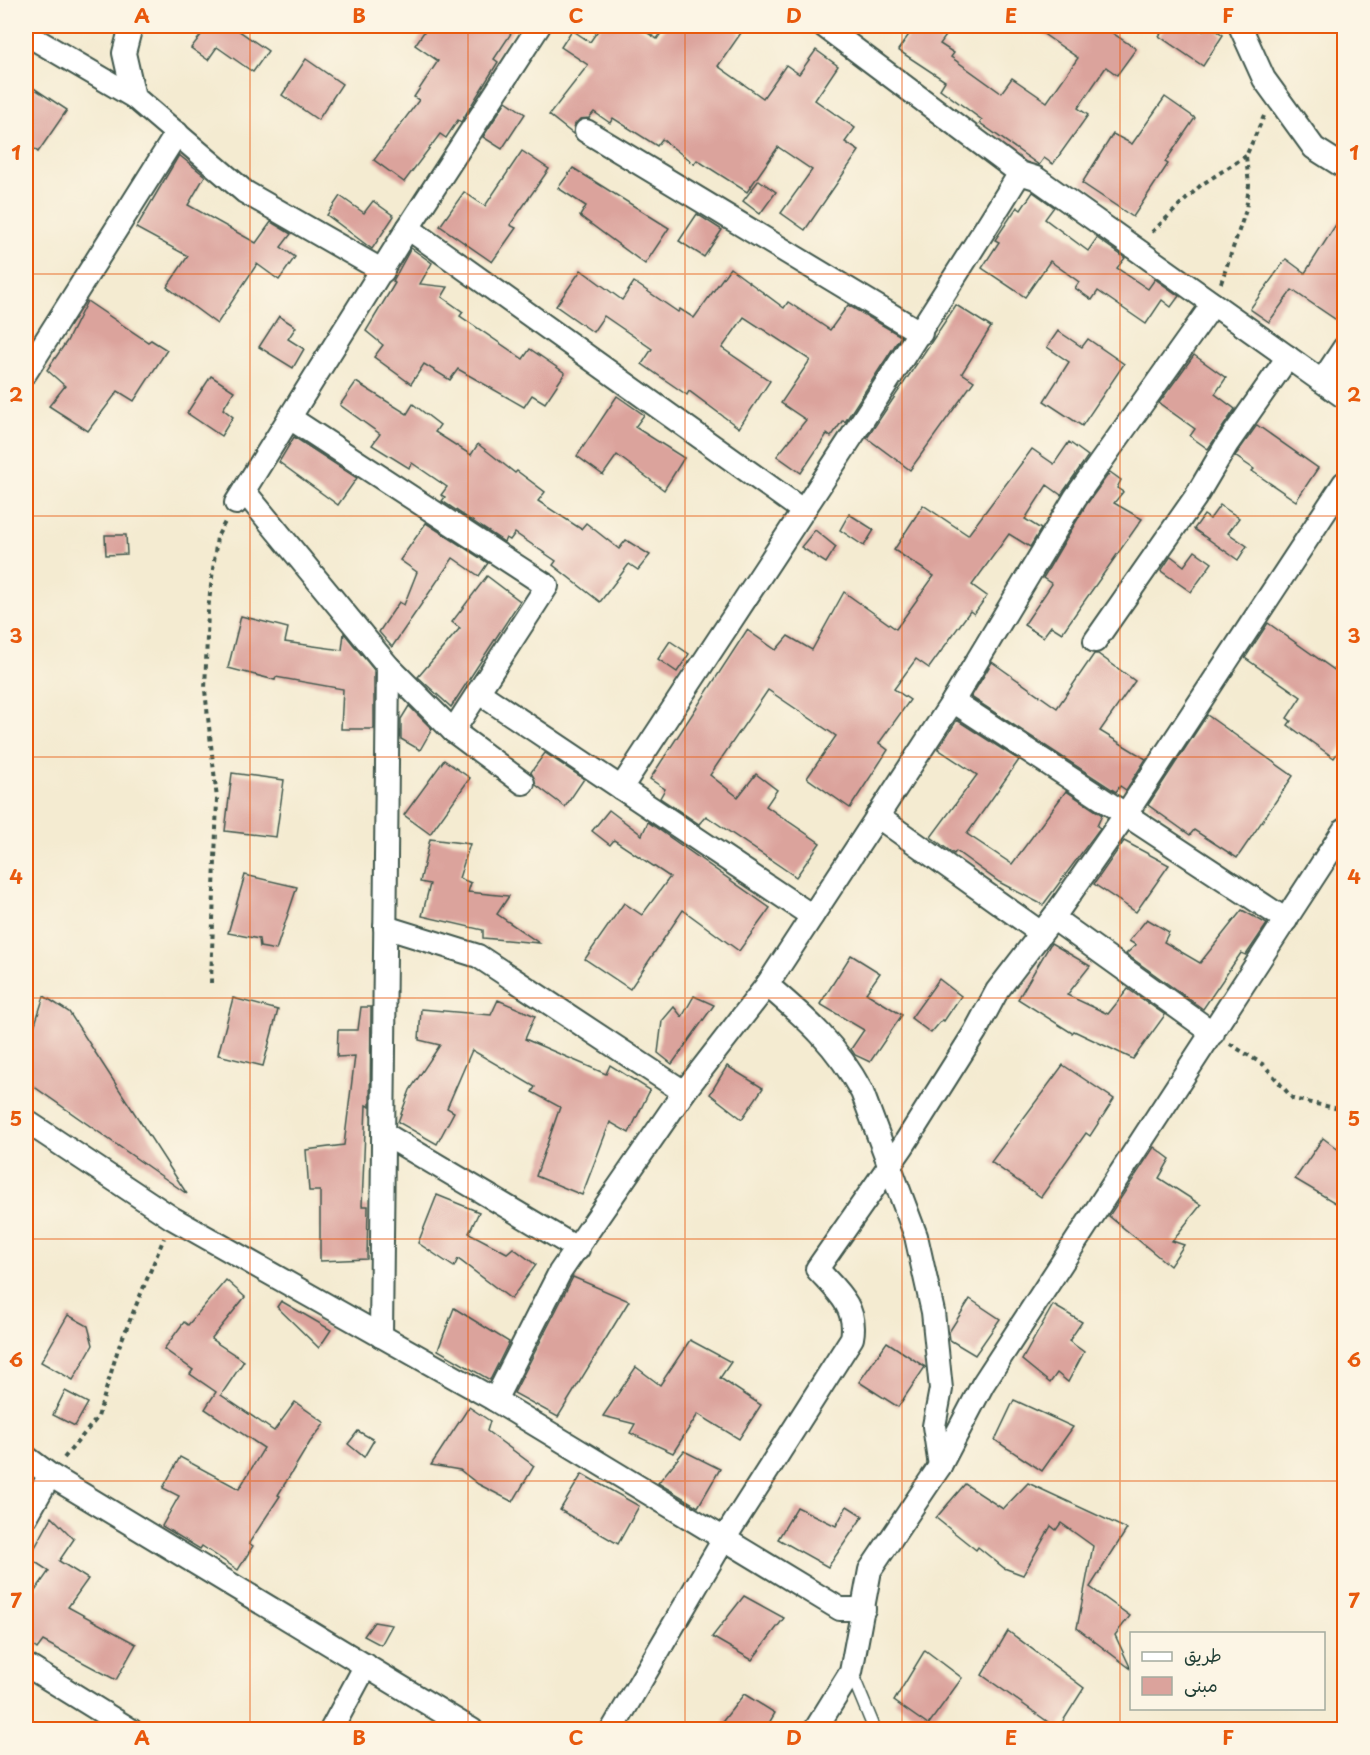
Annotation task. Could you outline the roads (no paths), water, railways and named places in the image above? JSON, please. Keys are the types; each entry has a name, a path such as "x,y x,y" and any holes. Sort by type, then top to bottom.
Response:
{"street":[{"path":"131,26 124,53 134,97"},
{"path":"523,783 453,731 388,666 240,497 408,228 539,26"},
{"path":"824,26 1020,173 1036,178 1344,397"},
{"path":"1240,26 1264,79 1274,94 1314,148 1344,167"},
{"path":"26,34 134,97 245,192 383,271"},
{"path":"586,131 921,333"},
{"path":"26,372 177,133"},
{"path":"621,788 802,510 921,333 1020,173"},
{"path":"408,228 802,510"},
{"path":"495,1400 560,1272 684,1092 767,985 953,701 1075,498 1213,304"},
{"path":"1322,381 1344,348"},
{"path":"1095,641 1196,498 1227,444 1288,357"},
{"path":"290,418 547,586 453,731"},
{"path":"612,1730 724,1539 852,1338 854,1317 847,1302 817,1269 889,1166 975,1032 997,991 1126,814 1344,483"},
{"path":"381,1336 388,666"},
{"path":"478,692 812,916"},
{"path":"953,701 1286,920"},
{"path":"877,816 1213,1032"},
{"path":"815,1730 851,1671 870,1570 940,1466 983,1384 1344,830"},
{"path":"385,927 478,956 684,1092"},
{"path":"767,985 826,1037 841,1056 862,1092 916,1236 933,1312 941,1389 934,1426 940,1466"},
{"path":"26,1121 172,1218 495,1400 840,1609 864,1609"},
{"path":"383,1132 578,1249"},
{"path":"26,1457 50,1475 472,1730"},
{"path":"26,1517 50,1475"},
{"path":"26,1665 118,1726"},
{"path":"331,1730 366,1665"}],"lane":[{"path":"851,1671 874,1730"}]}
